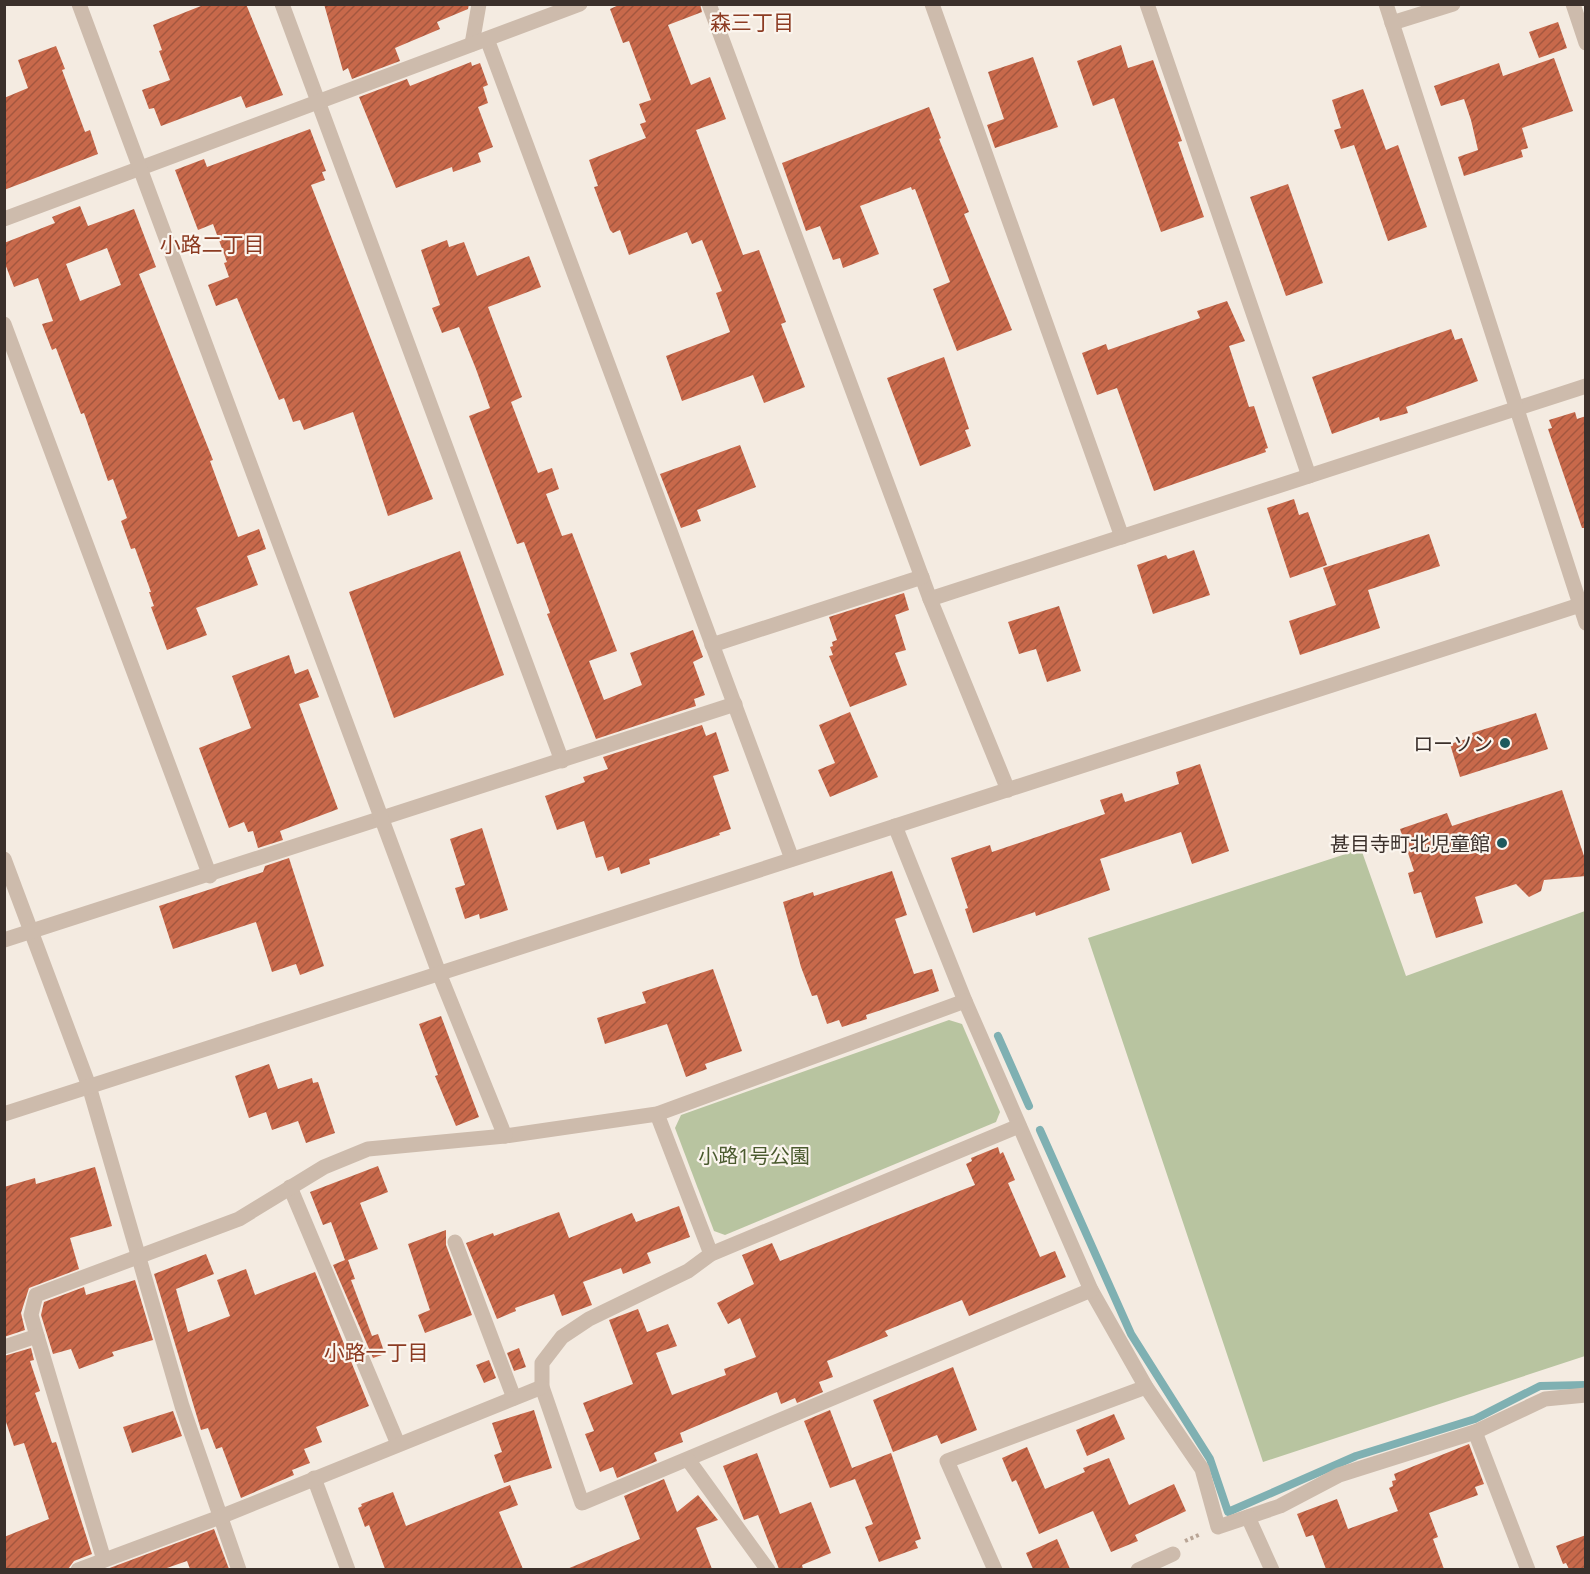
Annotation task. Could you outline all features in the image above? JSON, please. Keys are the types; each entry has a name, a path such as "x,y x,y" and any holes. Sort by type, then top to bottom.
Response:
{"street":[{"path":"79,4 440,973 505,1136"},
{"path":"282,4 562,761"},
{"path":"479,4 479,42 735,704 792,859"},
{"path":"4,219 580,4"},
{"path":"709,4 930,599 1008,790"},
{"path":"932,4 1122,537"},
{"path":"1147,4 1309,476"},
{"path":"1386,4 1515,409 1583,604 1586,623"},
{"path":"1392,24 1453,4"},
{"path":"1573,4 1586,43"},
{"path":"4,324 210,876"},
{"path":"930,599 1586,386"},
{"path":"712,645 922,577"},
{"path":"4,1114 1583,604"},
{"path":"4,940 210,876 735,704"},
{"path":"894,826 965,1001 1091,1290 1146,1387 1202,1468 1218,1527 1280,1506 1339,1475 1474,1432 1545,1399 1586,1395"},
{"path":"4,859 89,1086 182,1406 238,1569"},
{"path":"104,1560 31,1315 36,1295 239,1219 324,1167 368,1149 505,1136 657,1114 965,1001"},
{"path":"657,1114 711,1254"},
{"path":"1019,1126 711,1254 688,1272 589,1319 562,1337 542,1363 542,1387 582,1503 689,1461 850,1389 1091,1290"},
{"path":"290,1187 398,1444"},
{"path":"455,1242 514,1398"},
{"path":"4,1347 37,1336"},
{"path":"78,1569 220,1517 542,1387"},
{"path":"995,1569 946,1461 1146,1387"},
{"path":"1474,1432 1528,1569"},
{"path":"689,1461 768,1569"},
{"path":"315,1478 348,1569"},
{"path":"1248,1517 1272,1569"},
{"path":"1138,1569 1173,1554"}],"path":[{"path":"1173,1554 1176,1545 1218,1527"}],"green space":[{"path":"1361,849 1406,976 1585,911 1585,1356 1263,1462 1088,938"},
{"name":"小路1号公園","path":"949,1020 962,1024 1000,1112 996,1122 725,1235 714,1231 675,1128 681,1115"}],"building":[{"path":"206,4 246,4 283,95 246,108 241,96 161,126 154,108 149,109 142,90 170,80 159,51 162,50 153,25"},
{"path":"324,4 469,4 468,9 437,22 440,29 395,48 400,61 352,79 348,68 343,71"},
{"path":"621,4 700,4 702,12 668,25 691,85 710,77 726,119 696,130 743,255 759,250 786,322 781,324 805,387 764,403 753,375 682,401 666,356 730,332 716,293 722,291 702,240 692,244 687,232 629,255 620,230 613,233 610,230 594,187 598,186 589,160 646,138 640,124 646,122 639,104 651,100 629,41 623,43 610,9"},
{"path":"1558,22 1567,48 1539,58 1529,32"},
{"path":"1121,45 1128,68 1153,60 1182,141 1178,142 1204,217 1161,232 1114,98 1093,106 1077,61"},
{"path":"56,46 65,69 62,70 85,132 90,130 98,154 4,190 4,98 28,88 18,60"},
{"path":"1033,57 1058,127 995,148 987,125 1004,119 988,72"},
{"path":"1554,58 1573,111 1522,128 1528,148 1521,150 1523,157 1464,176 1458,157 1478,150 1464,99 1441,106 1434,86 1499,63 1503,76"},
{"path":"471,62 472,66 480,63 488,85 483,87 488,103 478,107 493,147 478,153 481,162 453,172 452,167 396,188 359,97 407,79 410,86"},
{"path":"1363,89 1386,150 1398,145 1427,227 1388,241 1354,145 1341,149 1334,130 1341,128 1332,100"},
{"path":"929,107 941,138 939,139 969,212 964,214 1012,330 957,351 933,289 950,282 915,189 912,190 911,187 860,206 879,254 843,268 840,258 833,260 820,226 806,231 782,163"},
{"path":"310,129 326,171 322,172 325,180 311,185 433,499 388,516 353,412 304,430 300,420 293,422 284,398 279,400 237,298 216,306 208,285 229,277 224,263 227,262 213,224 198,230 175,170 204,159 207,167"},
{"path":"1288,184 1323,283 1286,296 1250,197"},
{"path":"80,206 88,226 134,209 156,267 139,274 213,460 210,461 238,537 259,529 266,549 247,556 258,585 196,608 207,635 167,650 151,607 154,606 149,592 151,592 135,548 131,549 121,521 127,518 113,479 108,481 84,413 81,414 56,348 52,350 42,324 53,321 38,278 14,287 4,261 4,243 55,223 52,217","holes":["107,248 121,285 80,301 66,264"]},
{"path":"447,240 449,247 464,242 477,276 529,256 541,287 488,307 522,397 511,402 538,473 552,468 559,489 546,494 562,536 572,533 617,651 589,661 604,700 642,685 630,653 693,630 703,657 693,662 705,695 694,699 696,706 596,739 547,614 550,613 524,542 517,544 469,416 490,408 476,369 459,327 442,333 432,308 440,305 421,250"},
{"path":"1227,301 1245,341 1229,346 1249,407 1254,406 1268,448 1265,449 1266,452 1154,491 1117,388 1097,395 1082,353 1106,344 1108,350 1200,318 1197,311"},
{"path":"1451,329 1455,340 1462,338 1478,381 1406,407 1408,413 1380,421 1379,417 1332,434 1312,377"},
{"path":"944,357 969,429 965,430 971,446 920,466 887,378"},
{"path":"1575,412 1577,419 1586,416 1586,528 1582,528 1548,429 1552,428 1549,420"},
{"path":"740,445 756,487 697,510 701,521 681,528 660,474"},
{"path":"1294,499 1299,515 1308,512 1327,565 1290,578 1267,508"},
{"path":"1429,534 1440,566 1368,590 1380,628 1300,655 1289,621 1336,605 1323,568"},
{"path":"1194,550 1210,595 1153,614 1137,565 1166,555 1168,559"},
{"path":"460,551 504,675 394,718 349,592"},
{"path":"904,593 909,610 895,615 906,650 895,653 907,685 850,707 829,656 833,655 830,647 833,646 832,642 837,640 829,617"},
{"path":"1059,606 1081,671 1047,682 1036,649 1019,654 1008,622"},
{"path":"289,655 295,674 308,669 319,697 299,704 338,809 280,831 283,840 258,848 253,831 248,832 244,822 229,828 199,748 251,728 232,676"},
{"path":"850,712 878,777 830,797 818,770 835,763 819,725"},
{"path":"1536,713 1548,749 1460,777 1450,744 1473,737 1472,733"},
{"path":"702,725 706,736 716,732 729,771 713,776 731,829 719,833 720,835 649,859 650,864 621,874 619,867 608,871 603,856 596,858 584,821 557,830 545,796 585,782 583,777 608,769 603,757"},
{"path":"1200,764 1229,851 1192,864 1181,832 1100,859 1110,890 1036,916 1035,912 973,933 965,909 968,908 951,858 990,845 992,852 1105,814 1100,800 1122,793 1125,802 1179,784 1176,772"},
{"path":"1562,790 1586,862 1586,876 1544,880 1541,891 1529,897 1516,884 1475,897 1483,923 1436,938 1421,892 1414,894 1408,873 1414,871 1400,829 1447,813 1452,826"},
{"path":"482,828 508,910 480,919 479,914 465,919 455,888 465,885 450,839"},
{"path":"289,858 324,966 300,975 296,964 272,972 256,922 173,949 159,906 263,872 265,866"},
{"path":"892,871 907,915 895,919 914,974 932,969 939,991 866,1015 867,1019 842,1027 839,1020 827,1024 817,995 812,996 801,967 783,902 813,892 814,896"},
{"path":"713,969 742,1051 705,1064 707,1069 686,1077 667,1024 605,1044 597,1018 646,1003 642,992"},
{"path":"441,1016 479,1117 456,1126 435,1076 438,1075 419,1024"},
{"path":"269,1064 278,1089 312,1078 313,1083 318,1082 335,1133 306,1143 298,1121 272,1130 266,1112 249,1118 235,1076"},
{"path":"998,1147 1000,1154 1003,1152 1015,1180 1008,1183 1040,1257 1055,1251 1066,1277 969,1316 962,1300 885,1331 888,1336 827,1361 833,1377 819,1382 823,1392 797,1403 795,1398 781,1404 777,1392 680,1433 683,1442 654,1453 657,1461 617,1478 613,1467 600,1472 585,1434 594,1431 583,1403 633,1384 609,1320 638,1309 647,1332 668,1324 677,1346 656,1353 672,1395 726,1375 724,1369 756,1357 740,1318 728,1324 717,1303 754,1284 742,1255 772,1243 780,1261 975,1185 966,1164 972,1161 971,1158"},
{"path":"378,1166 388,1192 360,1203 378,1249 348,1260 355,1279 351,1280 372,1336 378,1334 385,1354 373,1358 333,1265 345,1260 331,1222 323,1225 310,1192"},
{"path":"95,1167 112,1226 70,1238 79,1269 29,1288 21,1313 25,1330 4,1337 4,1187 35,1178 36,1184"},
{"path":"679,1206 690,1237 647,1253 651,1263 623,1274 621,1268 583,1282 592,1305 562,1316 554,1294 515,1308 516,1311 497,1319 466,1243 493,1233 494,1236 559,1212 569,1238 632,1213 636,1222"},
{"path":"446,1230 446,1245 472,1315 425,1333 418,1315 430,1310 408,1244"},
{"path":"206,1254 214,1274 176,1289 188,1332 230,1316 217,1280 246,1269 255,1295 315,1272 369,1406 316,1427 322,1442 304,1449 310,1463 292,1470 294,1475 241,1498 222,1447 216,1449 208,1428 201,1430 154,1274"},
{"path":"135,1280 153,1340 112,1352 114,1356 79,1369 71,1349 53,1354 41,1315 44,1302 84,1287 86,1295"},
{"path":"31,1348 34,1360 30,1361 40,1391 35,1393 52,1443 56,1442 92,1554 74,1561 68,1569 4,1569 4,1537 49,1519 24,1443 14,1446 4,1416 4,1356"},
{"path":"519,1348 526,1367 514,1371 507,1353"},
{"path":"489,1360 496,1378 484,1383 476,1365"},
{"path":"953,1367 977,1430 941,1444 937,1435 893,1452 873,1400"},
{"path":"534,1410 552,1468 504,1483 494,1455 502,1452 492,1423"},
{"path":"830,1410 852,1468 891,1453 921,1539 915,1541 918,1548 879,1562 865,1527 873,1524 855,1479 830,1488 804,1421"},
{"path":"173,1411 182,1436 132,1453 123,1427"},
{"path":"1114,1414 1125,1439 1087,1456 1076,1430"},
{"path":"1469,1444 1484,1484 1475,1487 1478,1495 1429,1513 1438,1537 1433,1539 1444,1569 1326,1569 1313,1535 1306,1537 1297,1514 1337,1499 1348,1529 1398,1511 1389,1488 1393,1486 1392,1481 1396,1480 1394,1474"},
{"path":"1027,1447 1045,1489 1085,1472 1083,1468 1109,1458 1129,1505 1174,1484 1186,1511 1135,1535 1138,1541 1111,1552 1093,1511 1039,1534 1016,1480 1012,1482 1002,1458"},
{"path":"757,1453 780,1514 811,1502 831,1553 802,1565 803,1569 779,1569 758,1515 744,1520 723,1466"},
{"path":"664,1479 677,1512 698,1495 718,1520 696,1528 712,1569 567,1569 640,1539 624,1496"},
{"path":"510,1485 518,1505 499,1512 523,1569 385,1569 369,1525 365,1527 358,1508 362,1506 361,1504 393,1492 406,1526"},
{"path":"214,1529 229,1569 190,1569 187,1561 164,1569 107,1569"},
{"path":"1586,1535 1586,1569 1569,1569 1566,1563 1563,1564 1556,1546"},
{"path":"1057,1539 1070,1569 1033,1569 1026,1553"}],"waterway":[{"path":"998,1036 1029,1106"},
{"path":"1040,1130 1131,1334 1210,1459 1228,1512 1356,1456 1475,1419 1540,1386 1586,1385"}],"place":[{"name":"ローソン","path":"1505,743"},
{"name":"甚目寺町北児童館","path":"1502,843"}],"district":[{"name":"森三丁目","path":"752,22"},
{"name":"小路二丁目","path":"212,244"},
{"name":"小路一丁目","path":"376,1352"}]}
